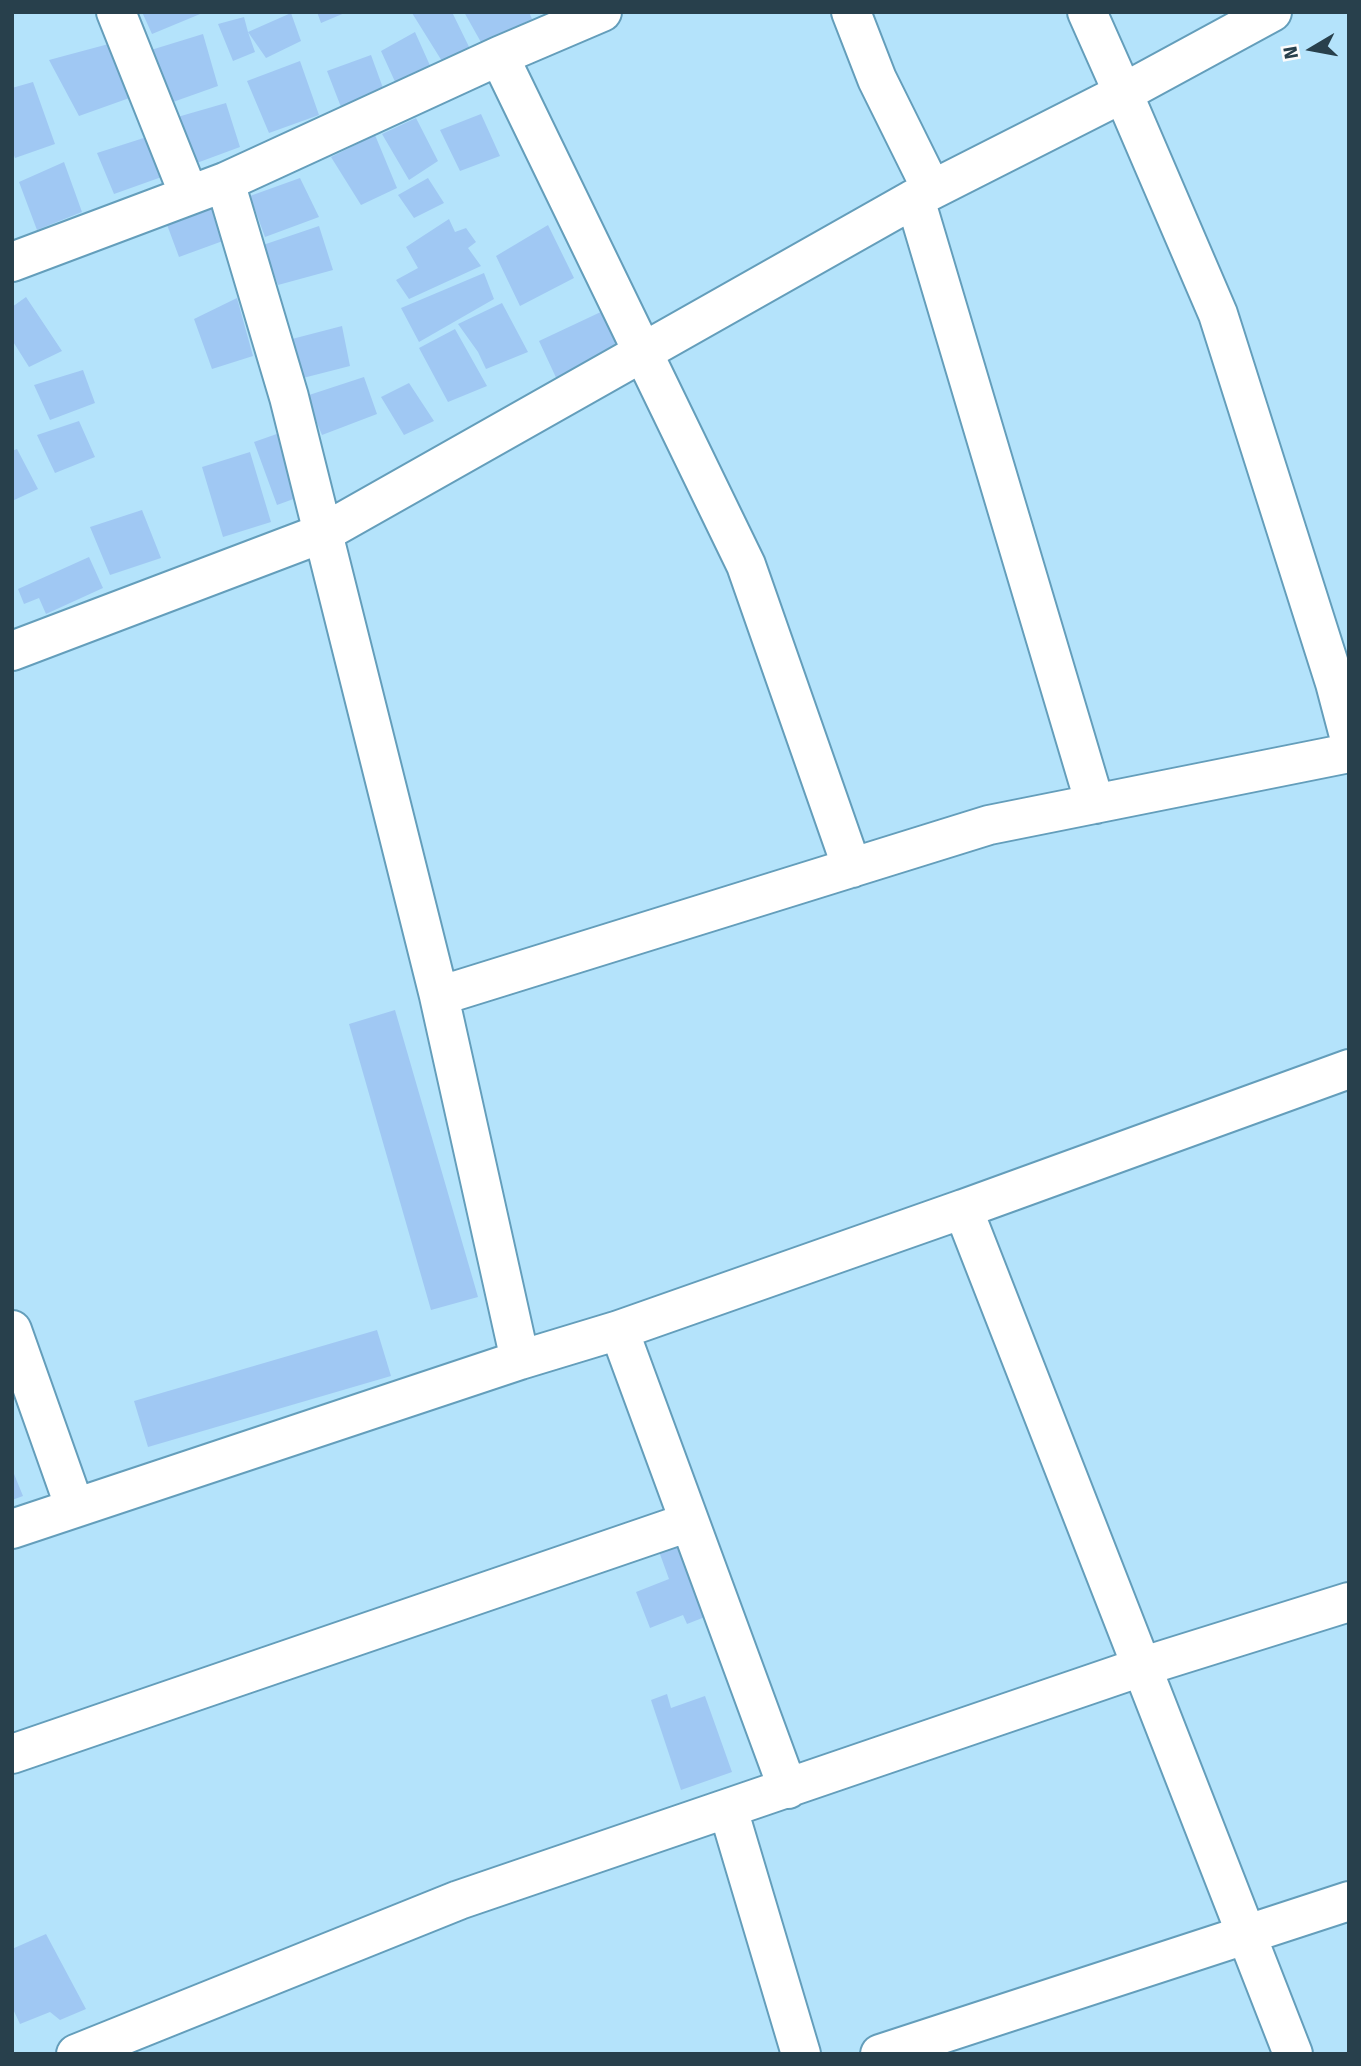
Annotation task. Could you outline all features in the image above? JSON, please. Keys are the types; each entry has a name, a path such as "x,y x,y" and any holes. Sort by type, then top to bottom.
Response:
{"street":[{"path":"116,12 189,195"},
{"path":"12,262 225,182 499,56 602,12"},
{"path":"851,12 922,195 922,222 1095,804"},
{"path":"1087,12 1218,314 1342,680 1349,736"},
{"path":"13,647 323,533 922,195 1123,93 1272,12"},
{"path":"499,56 746,565 852,868"},
{"path":"225,182 289,397 439,996 520,1360"},
{"path":"439,996 989,825 1349,753"},
{"path":"12,1529 520,1360 619,1330 1349,1069"},
{"path":"963,1209 1293,2054"},
{"path":"12,1330 75,1508"},
{"path":"619,1330 788,1789"},
{"path":"12,1754 689,1522"},
{"path":"76,2054 459,1900 1141,1667 1349,1602"},
{"path":"728,1809 802,2054"},
{"path":"880,2054 1349,1900"}],"building":[{"path":"142,12 205,12 152,34"},
{"path":"317,12 347,12 321,23"},
{"path":"452,12 473,55 445,66 412,13"},
{"path":"464,12 529,12 532,19 482,44"},
{"path":"291,13 301,41 266,58 248,32"},
{"path":"244,17 255,52 233,61 218,24"},
{"path":"415,32 432,70 397,86 381,51"},
{"path":"203,34 218,86 173,102 151,50"},
{"path":"116,42 135,96 79,116 49,60"},
{"path":"371,55 383,88 341,107 327,71"},
{"path":"300,61 319,115 269,133 247,81"},
{"path":"33,82 55,144 15,158 12,150 12,88"},
{"path":"226,103 240,147 194,164 174,118"},
{"path":"481,114 500,156 460,171 440,130"},
{"path":"416,118 438,161 409,180 382,134"},
{"path":"153,135 170,174 114,194 97,153"},
{"path":"375,135 397,188 361,205 331,157"},
{"path":"64,162 82,212 37,230 19,182"},
{"path":"300,178 319,217 265,237 250,196"},
{"path":"428,178 444,203 414,218 398,195"},
{"path":"215,194 231,238 179,257 163,214"},
{"path":"449,219 455,232 466,228 476,242 468,248 481,266 409,299 396,280 418,268 406,247"},
{"path":"548,225 574,278 520,306 496,256"},
{"path":"319,226 333,270 278,285 263,245"},
{"path":"484,273 494,299 419,342 401,308"},
{"path":"26,297 62,351 29,367 12,340 12,307"},
{"path":"237,298 253,356 212,369 194,319"},
{"path":"502,303 528,352 486,369 478,352 458,324"},
{"path":"605,310 622,350 559,384 539,341"},
{"path":"342,326 350,366 303,378 292,339"},
{"path":"455,329 487,386 448,402 419,348"},
{"path":"83,370 95,403 50,420 34,385"},
{"path":"364,377 377,414 322,435 306,396"},
{"path":"409,383 434,421 404,435 381,397"},
{"path":"79,421 95,457 55,473 37,435"},
{"path":"288,430 310,493 277,505 254,442"},
{"path":"17,449 38,489 12,501 12,451"},
{"path":"250,452 271,522 223,537 202,467"},
{"path":"142,510 161,558 110,575 90,527"},
{"path":"89,557 103,588 46,614 39,598 24,604 18,589"},
{"path":"395,1010 478,1297 431,1310 349,1024"},
{"path":"377,1330 391,1376 148,1447 134,1401"},
{"path":"12,1469 23,1496 12,1500"},
{"path":"679,1537 710,1615 687,1624 683,1615 650,1628 636,1592 669,1579 657,1546"},
{"path":"667,1694 671,1708 705,1696 732,1772 681,1790 651,1700"},
{"path":"46,1934 86,2009 60,2020 50,2012 20,2024 12,2007 12,1949"}]}
